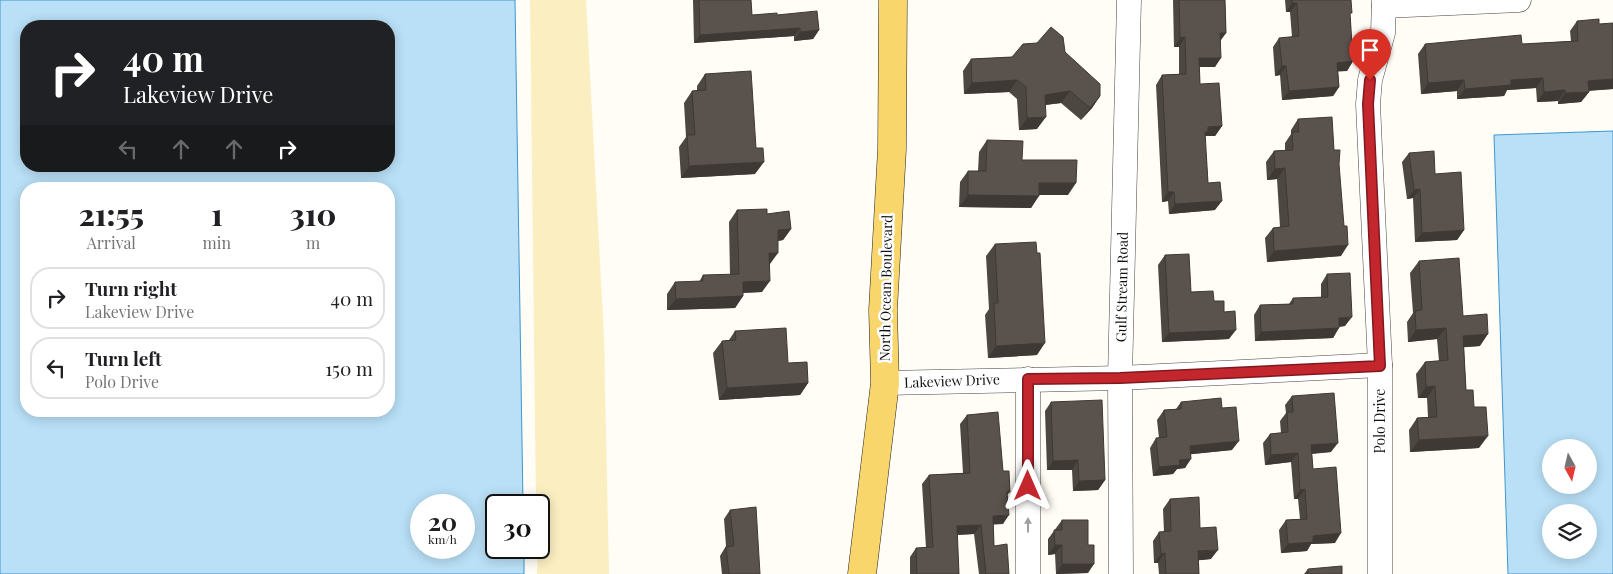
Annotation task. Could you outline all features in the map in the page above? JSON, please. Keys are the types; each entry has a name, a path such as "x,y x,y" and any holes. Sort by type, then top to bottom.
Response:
{"main road":[{"name":"North Ocean Boulevard","path":"862,574 885,383 883,310 892,149 893,0"}],"street":[{"name":"Gulf Stream Road","path":"1121,574 1120,378 1129,0"},
{"path":"1384,3 1518,0"},
{"name":"Polo Drive","path":"1380,574 1380,366 1368,104 1370,80 1384,33 1384,3"},
{"name":"Lakeview Drive","path":"885,383 1120,378 1380,366"},
{"path":"1028,379 1028,574"}],"sand":[{"path":"530,0 586,0 604,337 609,574 537,574 537,559 550,559 550,494 536,494"}],"water":[{"path":"0,0 515,0 523,494 485,494 485,559 524,559 524,574 0,574"},
{"path":"1613,131 1613,574 1508,574 1494,135"}],"building":[{"path":"699,0 751,0 752,15 777,13 777,15 817,11 819,30 800,32 800,28 700,35"},
{"path":"1179,0 1225,0 1226,33 1220,33 1221,58 1199,58 1200,84 1219,83 1222,126 1208,127 1208,132 1205,132 1208,183 1220,182 1222,201 1175,204 1174,192 1168,192 1162,75 1186,74 1185,37 1180,38"},
{"path":"1292,0 1351,0 1353,61 1337,63 1339,87 1289,91 1286,66 1282,66 1279,38 1299,36 1297,3 1292,3"},
{"path":"1599,19 1599,24 1613,23 1613,79 1588,81 1589,92 1565,93 1565,90 1544,92 1543,78 1511,80 1511,85 1465,89 1464,80 1428,83 1425,44 1521,35 1522,44 1578,41 1577,21"},
{"path":"1051,27 1063,37 1065,52 1100,84 1100,96 1090,108 1070,91 1045,95 1046,117 1027,118 1026,87 1017,80 972,83 971,59 1012,57 1023,44 1037,43"},
{"path":"751,71 756,148 763,148 764,162 689,166 687,135 695,135 692,91 706,90 705,74"},
{"path":"1332,117 1334,150 1340,150 1339,164 1344,226 1347,226 1348,245 1274,251 1273,228 1289,226 1285,168 1275,169 1274,151 1293,150 1292,132 1299,132 1298,119"},
{"path":"987,140 1023,141 1022,160 1077,160 1076,183 1039,183 1039,196 968,195 968,171 986,171"},
{"path":"1434,151 1435,174 1461,172 1464,230 1422,233 1420,189 1414,190 1409,153"},
{"path":"767,209 767,214 789,211 791,229 778,230 778,253 769,253 770,281 743,282 743,296 676,299 675,282 703,281 703,275 739,274 737,210"},
{"path":"1036,242 1037,253 1040,253 1045,343 996,346 994,303 998,303 995,244"},
{"path":"1189,254 1191,292 1213,291 1214,301 1224,301 1224,312 1235,311 1236,330 1169,333 1165,255"},
{"path":"1459,258 1463,316 1487,314 1488,334 1463,336 1466,390 1473,390 1474,407 1486,407 1488,436 1419,440 1417,418 1437,417 1435,386 1426,387 1425,362 1448,360 1446,328 1416,330 1415,311 1422,310 1419,261"},
{"path":"1350,273 1352,317 1339,318 1339,328 1261,332 1260,305 1293,304 1293,298 1328,297 1327,274"},
{"path":"786,328 788,363 807,362 808,383 727,388 722,341 736,340 735,331"},
{"path":"1334,393 1338,443 1311,445 1313,469 1336,467 1341,533 1313,536 1313,542 1288,544 1286,520 1307,519 1305,489 1300,490 1298,453 1271,455 1270,434 1288,432 1287,412 1293,412 1292,396"},
{"path":"1221,398 1222,408 1236,407 1239,441 1190,446 1191,459 1179,460 1180,465 1159,467 1156,438 1167,437 1164,410 1181,409 1181,402"},
{"path":"1102,400 1105,480 1079,481 1078,460 1053,461 1051,402"},
{"path":"998,412 1003,471 1009,471 1010,492 1007,492 1009,515 993,516 994,546 1007,544 1009,574 986,574 981,525 957,526 959,574 917,574 916,548 933,547 929,475 970,473 967,415"},
{"path":"1199,497 1200,528 1216,527 1218,550 1198,551 1199,574 1166,574 1165,553 1161,554 1159,532 1171,531 1170,499"},
{"path":"756,507 760,574 729,574 726,547 734,546 730,510"},
{"path":"1062,520 1088,520 1088,545 1094,545 1094,564 1062,564 1062,545 1055,545 1054,530 1062,530"},
{"path":"1342,566 1342,574 1308,574 1308,569"}],"route":[{"path":"1028,486 1028,379 1120,378 1380,366 1368,104 1370,80"}]}
